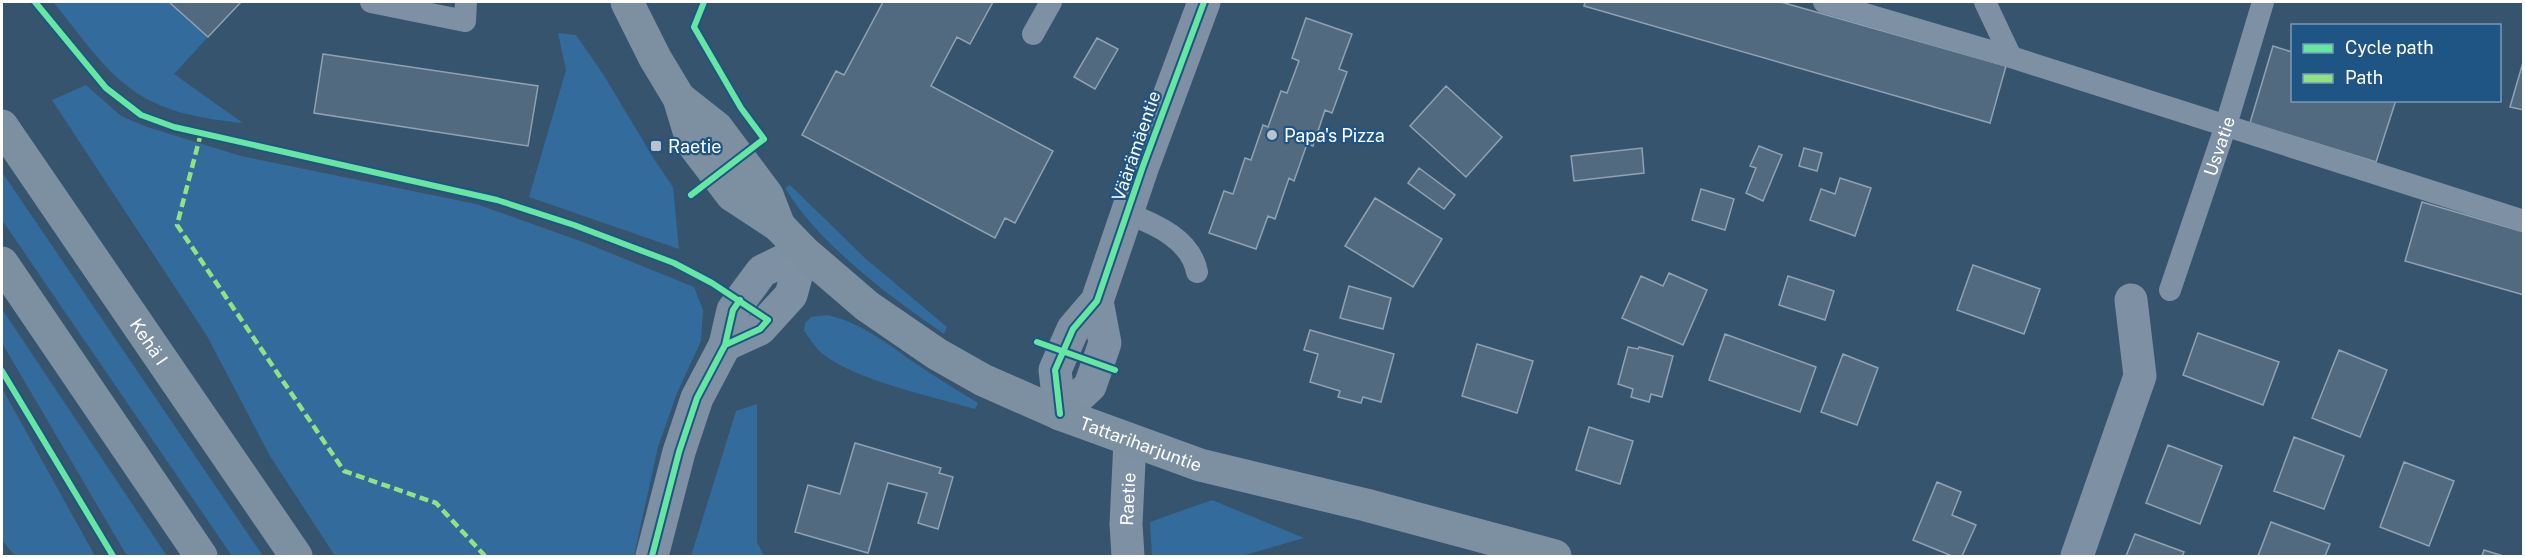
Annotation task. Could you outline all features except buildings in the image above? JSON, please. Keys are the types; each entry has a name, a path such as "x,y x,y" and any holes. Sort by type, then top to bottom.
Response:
{"highway":[{"name":"Kehä I","path":"2,126 296,556"},
{"path":"2,263 201,556"}],"main road":[{"name":"Tattariharjuntie","path":"627,2 655,58 679,98 693,144 732,195 778,226 803,251 867,306 937,354 982,380 1060,414 1200,465 1375,508 1554,556"}],"street":[{"name":"Väärämäentie","path":"1060,414 1090,386 1105,343 1097,301 1143,166 1204,2"},
{"path":"652,556 679,452 697,398 725,345 733,310 762,271 803,251"},
{"path":"2077,556 2140,376 2131,300"},
{"name":"Raetie","path":"1128,556 1126,524 1130,441"}],"lane":[{"path":"371,2 465,21 466,2"},
{"path":"1033,34 1051,2"},
{"path":"1824,2 2011,57 2523,221"},
{"path":"1985,2 2011,57"},
{"name":"Usvatie","path":"2170,290 2226,125 2263,2"},
{"path":"1128,214 1159,226 1194,259 1197,272"}],"shaded area":[{"path":"53,2 169,2 208,37 174,74 243,123 182,113 152,102 139,94 106,67"},
{"path":"558,33 576,35 673,187 679,249 529,197 566,70"},
{"path":"86,85 121,116 147,127 241,156 476,204 583,242 694,287 703,310 701,341 677,393 658,447 634,556 335,556 270,456 207,336 52,100"},
{"path":"2,172 263,556 232,556 2,220"},
{"path":"790,185 866,259 947,327 944,334 879,286 836,249 800,209 785,188"},
{"path":"2,309 167,556 127,556 2,343"},
{"path":"827,315 850,322 882,340 978,403 975,409 896,387 838,364 818,350 804,330 805,323 811,317"},
{"path":"2,387 95,556 15,556 2,540"},
{"path":"757,404 757,542 764,556 691,556 736,411"},
{"path":"1212,500 1304,538 1242,556 1152,556 1150,522"}],"marked path":[{"path":"201,133 177,225 344,471 436,503 485,556"}],"cycle path":[{"path":"35,2 106,88 141,115 174,127 497,200 574,225 674,263 712,283 768,320 760,329 725,345"},
{"path":"691,195 764,139 741,108 694,27 704,2"},
{"path":"1060,414 1055,370 1073,329 1097,301 1143,166 1204,2"},
{"path":"652,556 679,452 697,398 725,345 733,310 740,300"},
{"path":"1037,342 1115,370"},
{"path":"2,371 113,556"}],"place":[{"name":"Papa's Pizza","path":"1272,135"},
{"name":"Raetie","path":"656,146"}]}
